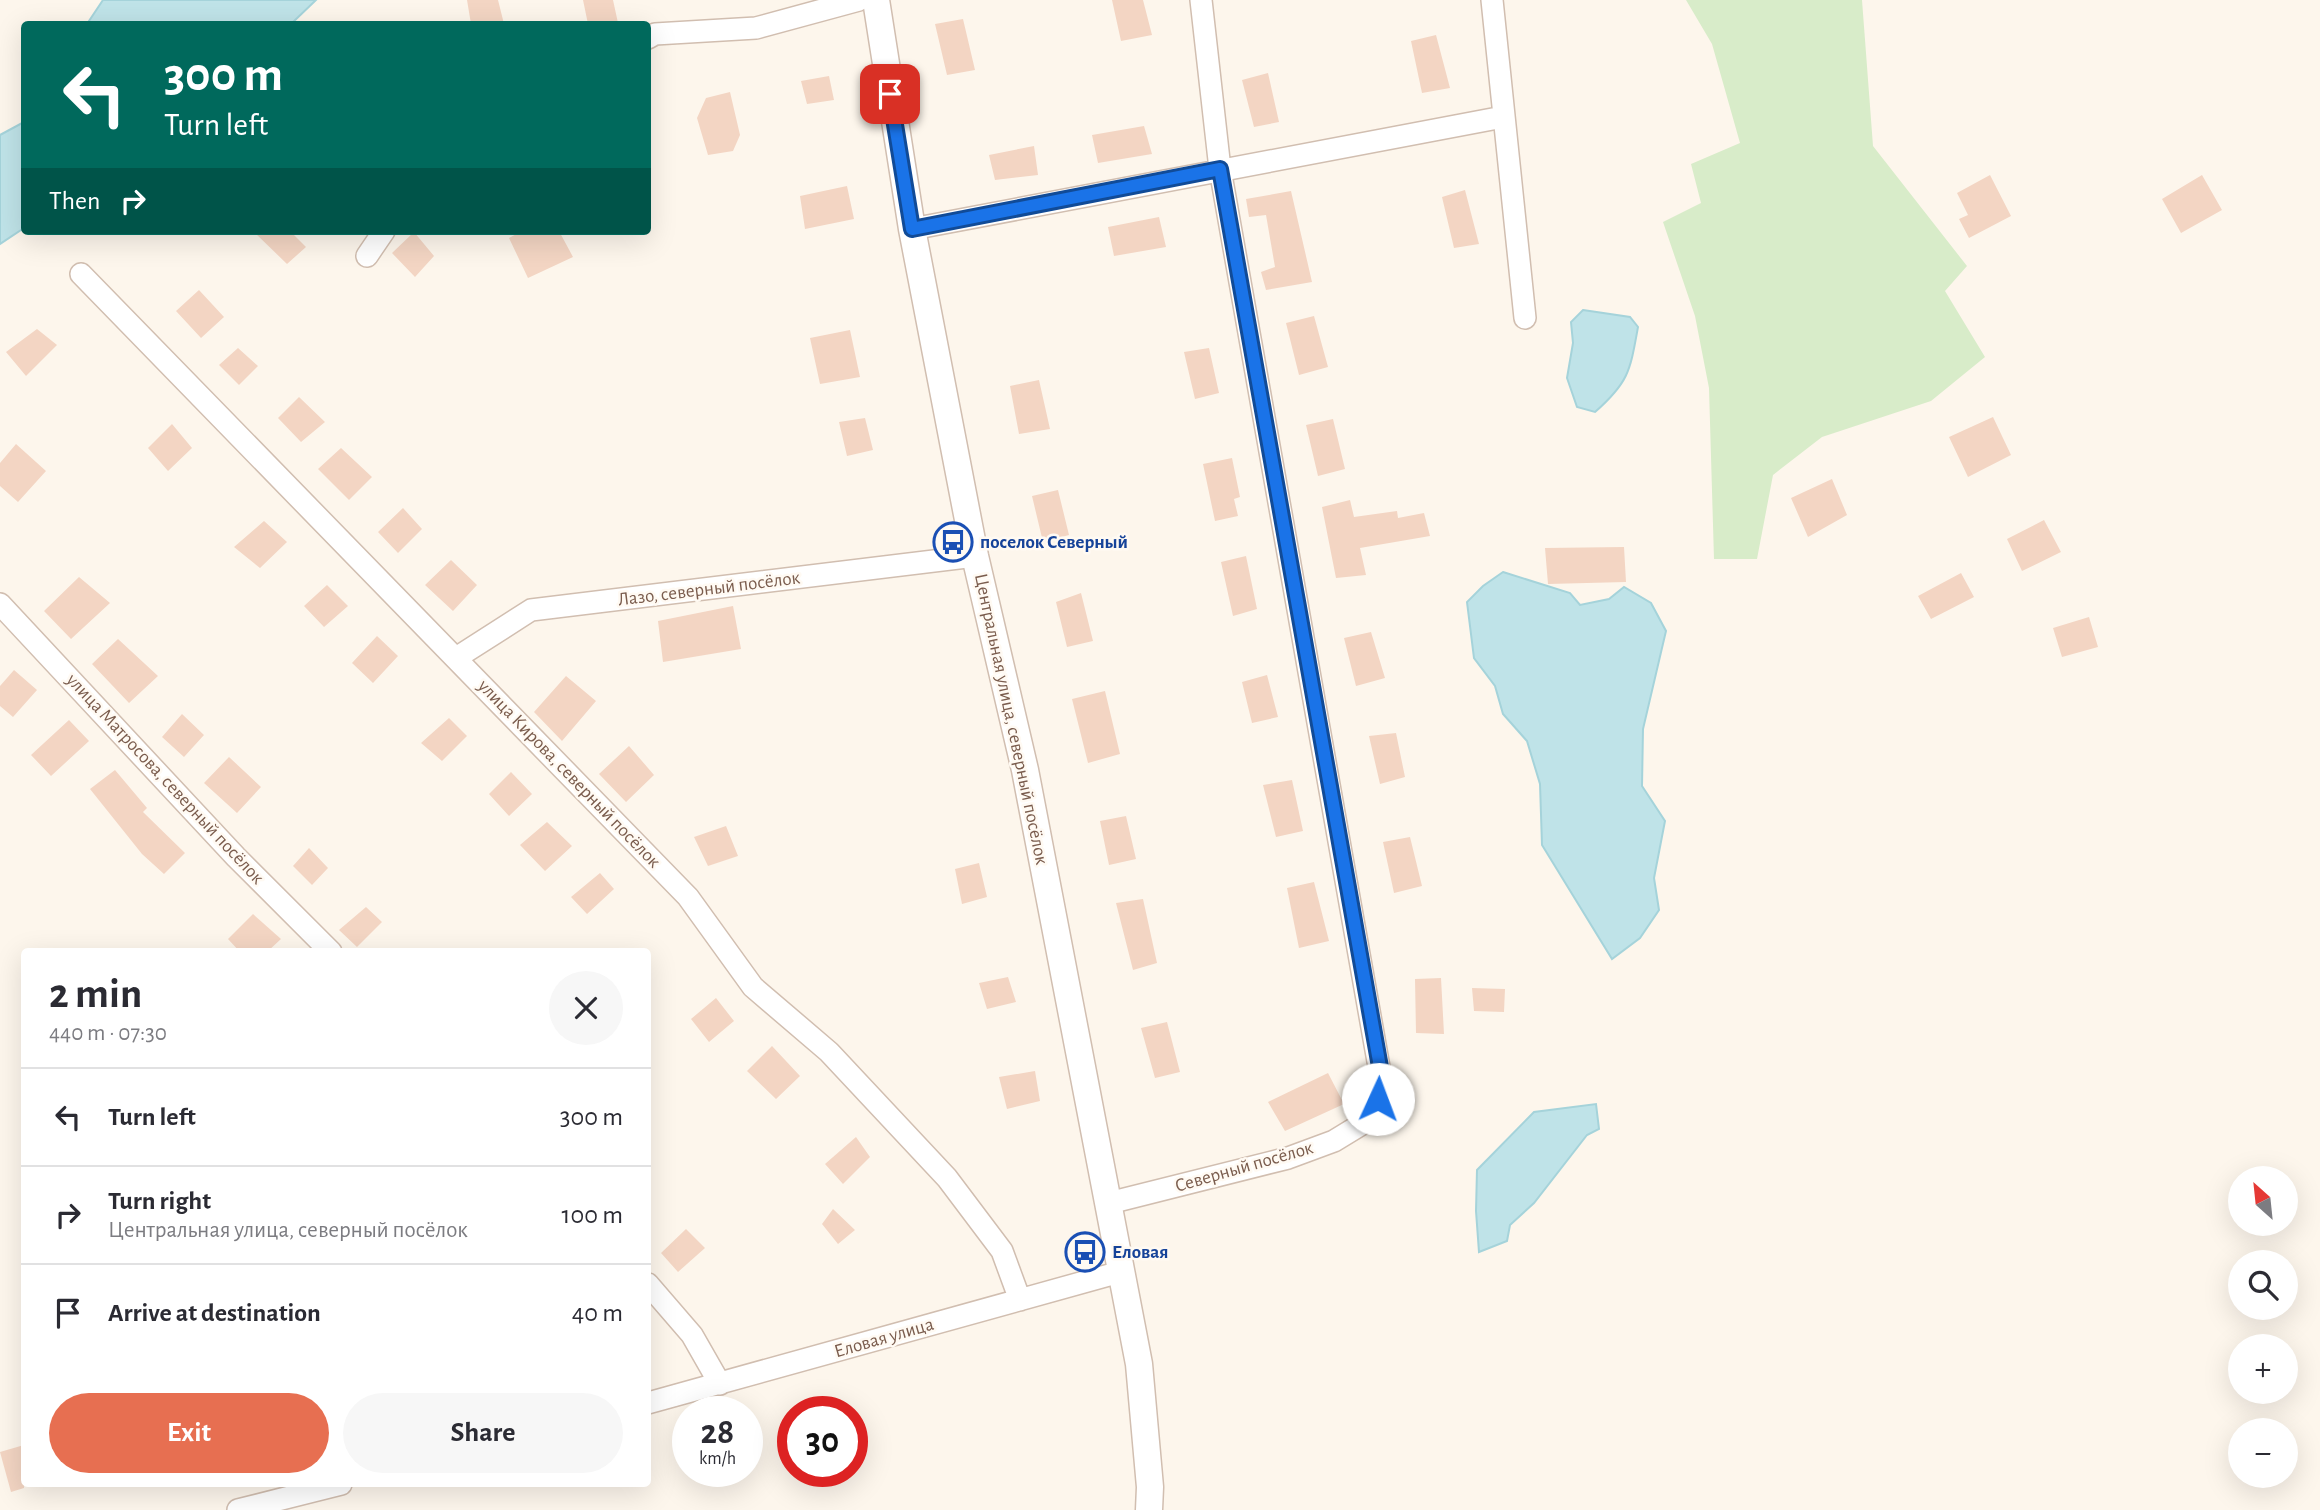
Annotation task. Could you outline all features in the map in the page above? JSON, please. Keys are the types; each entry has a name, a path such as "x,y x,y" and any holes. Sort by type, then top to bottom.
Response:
{"street":[{"path":"651,36 756,28 859,0"},
{"name":"Центральная улица, северный посёлок","path":"876,0 912,229 975,556 1025,770 1110,1203 1120,1272 1139,1364 1150,1487 1149,1510"},
{"name":"Северный посёлок","path":"1110,1203 1288,1158 1334,1141 1375,1116 1378,1099 1380,1067 1220,169 1201,0"},
{"path":"1492,0 1525,318"},
{"path":"912,229 1503,117"},
{"path":"367,256 381,235"},
{"name":"улица Кирова, северный посёлок","path":"81,274 688,897 753,987 829,1052 947,1178 1002,1251 1020,1300"},
{"name":"Лазо, северный посёлок","path":"456,658 531,610 975,556"},
{"name":"улица Матросова, северный посёлок","path":"0,604 236,857 327,948"},
{"name":"Еловая улица","path":"651,1403 1120,1272"},
{"path":"651,1287 692,1335 720,1384"},
{"path":"237,1510 329,1487"}],"green space":[{"path":"1686,0 1862,0 1873,146 1967,266 1945,291 1985,357 1931,401 1822,437 1773,475 1757,559 1714,559 1709,388 1695,316 1663,222 1701,203 1691,164 1740,143 1712,44"}],"water":[{"path":"103,0 316,0 294,21 89,21"},
{"path":"21,124 21,230 0,244 0,135"},
{"path":"1583,310 1630,317 1638,327 1626,375 1615,392 1595,412 1577,407 1567,378 1573,343 1571,322"},
{"path":"1503,572 1570,593 1580,605 1609,599 1624,587 1651,603 1666,631 1643,729 1642,786 1665,821 1654,878 1659,910 1640,938 1612,959 1542,845 1540,784 1527,741 1503,714 1495,686 1474,658 1467,602"},
{"path":"1596,1104 1599,1129 1587,1135 1534,1203 1510,1225 1507,1241 1479,1252 1477,1170 1534,1112"}],"building":[{"path":"467,0 498,0 503,21 470,21"},
{"path":"583,0 613,0 618,21 587,21"},
{"path":"1112,0 1143,0 1152,35 1121,41"},
{"path":"963,19 975,70 947,75 935,24"},
{"path":"1436,35 1450,88 1422,93 1411,41"},
{"path":"1268,73 1279,122 1254,127 1242,80"},
{"path":"829,76 834,100 807,104 801,81"},
{"path":"730,92 740,135 733,151 708,155 697,118 706,98"},
{"path":"1144,126 1152,154 1098,163 1092,135"},
{"path":"1034,146 1038,175 995,180 989,155"},
{"path":"1990,175 2011,216 1969,238 1959,219 1968,215 1957,193"},
{"path":"2202,175 2222,210 2181,233 2162,199"},
{"path":"847,186 854,219 805,229 800,196"},
{"path":"1465,190 1479,244 1454,248 1442,197"},
{"path":"1291,191 1312,282 1266,290 1261,272 1275,267 1266,215 1249,217 1246,199"},
{"path":"1159,217 1166,247 1114,256 1108,227"},
{"path":"257,235 294,235 306,247 287,264"},
{"path":"411,235 416,235 434,256 415,277 392,253"},
{"path":"515,235 561,235 573,257 528,278 509,238"},
{"path":"199,290 224,317 201,338 176,311"},
{"path":"1314,316 1328,367 1299,375 1286,323"},
{"path":"37,329 57,345 26,376 6,352"},
{"path":"850,330 860,377 820,384 810,338"},
{"path":"238,348 258,366 239,385 219,365"},
{"path":"1209,348 1219,393 1195,399 1184,352"},
{"path":"1039,380 1050,429 1019,434 1010,386"},
{"path":"299,397 325,422 301,442 278,418"},
{"path":"1993,417 2011,455 1968,477 1949,437"},
{"path":"865,418 873,450 847,456 839,422"},
{"path":"1333,419 1345,469 1318,476 1306,425"},
{"path":"172,424 192,448 168,471 148,448"},
{"path":"16,444 46,471 18,502 0,486 0,463"},
{"path":"341,448 372,477 349,500 318,469"},
{"path":"1232,458 1240,497 1234,499 1238,516 1215,521 1203,464"},
{"path":"1832,479 1847,515 1808,537 1791,498"},
{"path":"1058,490 1069,535 1043,542 1032,496"},
{"path":"1350,500 1354,517 1397,511 1398,518 1424,513 1430,536 1360,548 1366,575 1336,578 1322,507"},
{"path":"403,508 422,529 398,553 378,532"},
{"path":"2044,520 2061,552 2022,571 2007,539"},
{"path":"264,521 287,542 260,568 234,547"},
{"path":"1624,547 1626,582 1548,584 1545,548"},
{"path":"1246,556 1257,609 1233,616 1221,562"},
{"path":"451,560 477,585 453,611 425,585"},
{"path":"1961,573 1974,597 1931,619 1918,596"},
{"path":"79,577 110,603 71,639 44,611"},
{"path":"327,585 348,606 324,627 304,606"},
{"path":"1081,593 1093,641 1067,647 1056,602"},
{"path":"733,606 741,649 663,662 658,621"},
{"path":"2089,617 2098,647 2062,657 2053,628"},
{"path":"1371,632 1385,678 1356,686 1344,638"},
{"path":"377,636 398,656 373,683 352,663"},
{"path":"118,639 158,676 129,703 92,664"},
{"path":"14,670 37,690 13,717 0,706 0,686"},
{"path":"1267,675 1278,717 1252,723 1242,682"},
{"path":"566,676 596,701 562,741 534,712"},
{"path":"1105,691 1120,754 1088,763 1072,699"},
{"path":"182,714 204,735 184,757 162,737"},
{"path":"449,718 467,736 442,761 421,743"},
{"path":"69,720 89,741 51,776 31,755"},
{"path":"1396,733 1405,777 1380,784 1369,736"},
{"path":"629,746 654,775 626,802 599,774"},
{"path":"229,757 261,787 237,813 204,783"},
{"path":"115,770 147,808 143,812 185,853 164,874 142,854 90,789"},
{"path":"511,772 532,794 509,816 489,794"},
{"path":"1292,780 1303,831 1276,837 1263,785"},
{"path":"1126,816 1136,859 1109,865 1100,821"},
{"path":"547,822 572,846 545,871 520,845"},
{"path":"726,826 738,856 708,866 694,837"},
{"path":"1410,837 1422,886 1394,893 1383,842"},
{"path":"309,848 328,868 312,885 293,866"},
{"path":"979,863 987,897 962,904 955,869"},
{"path":"600,873 614,889 587,914 571,897"},
{"path":"1314,882 1329,941 1299,948 1287,888"},
{"path":"1143,899 1157,963 1133,970 1116,903"},
{"path":"366,907 382,922 357,947 339,930"},
{"path":"253,914 281,939 271,948 236,948 228,939"},
{"path":"1008,977 1016,1002 987,1009 979,983"},
{"path":"1441,978 1444,1034 1416,1033 1415,979"},
{"path":"1472,988 1505,989 1504,1012 1474,1011"},
{"path":"716,998 734,1021 709,1042 691,1019"},
{"path":"1167,1022 1180,1072 1155,1078 1141,1028"},
{"path":"772,1046 800,1076 776,1099 747,1071"},
{"path":"1035,1071 1040,1101 1007,1109 999,1077"},
{"path":"1328,1073 1344,1104 1285,1131 1268,1102"},
{"path":"856,1137 870,1157 843,1184 825,1164"},
{"path":"833,1209 855,1230 838,1244 822,1224"},
{"path":"686,1229 705,1248 678,1272 661,1253"},
{"path":"21,1446 21,1487 24,1488 11,1492 0,1452"}],"place":[{"name":"поселок Северный","path":"953,542"},
{"name":"Еловая","path":"1085,1252"}],"route":[{"path":"890,94 912,229 1220,169 1380,1067 1378,1099"}]}
